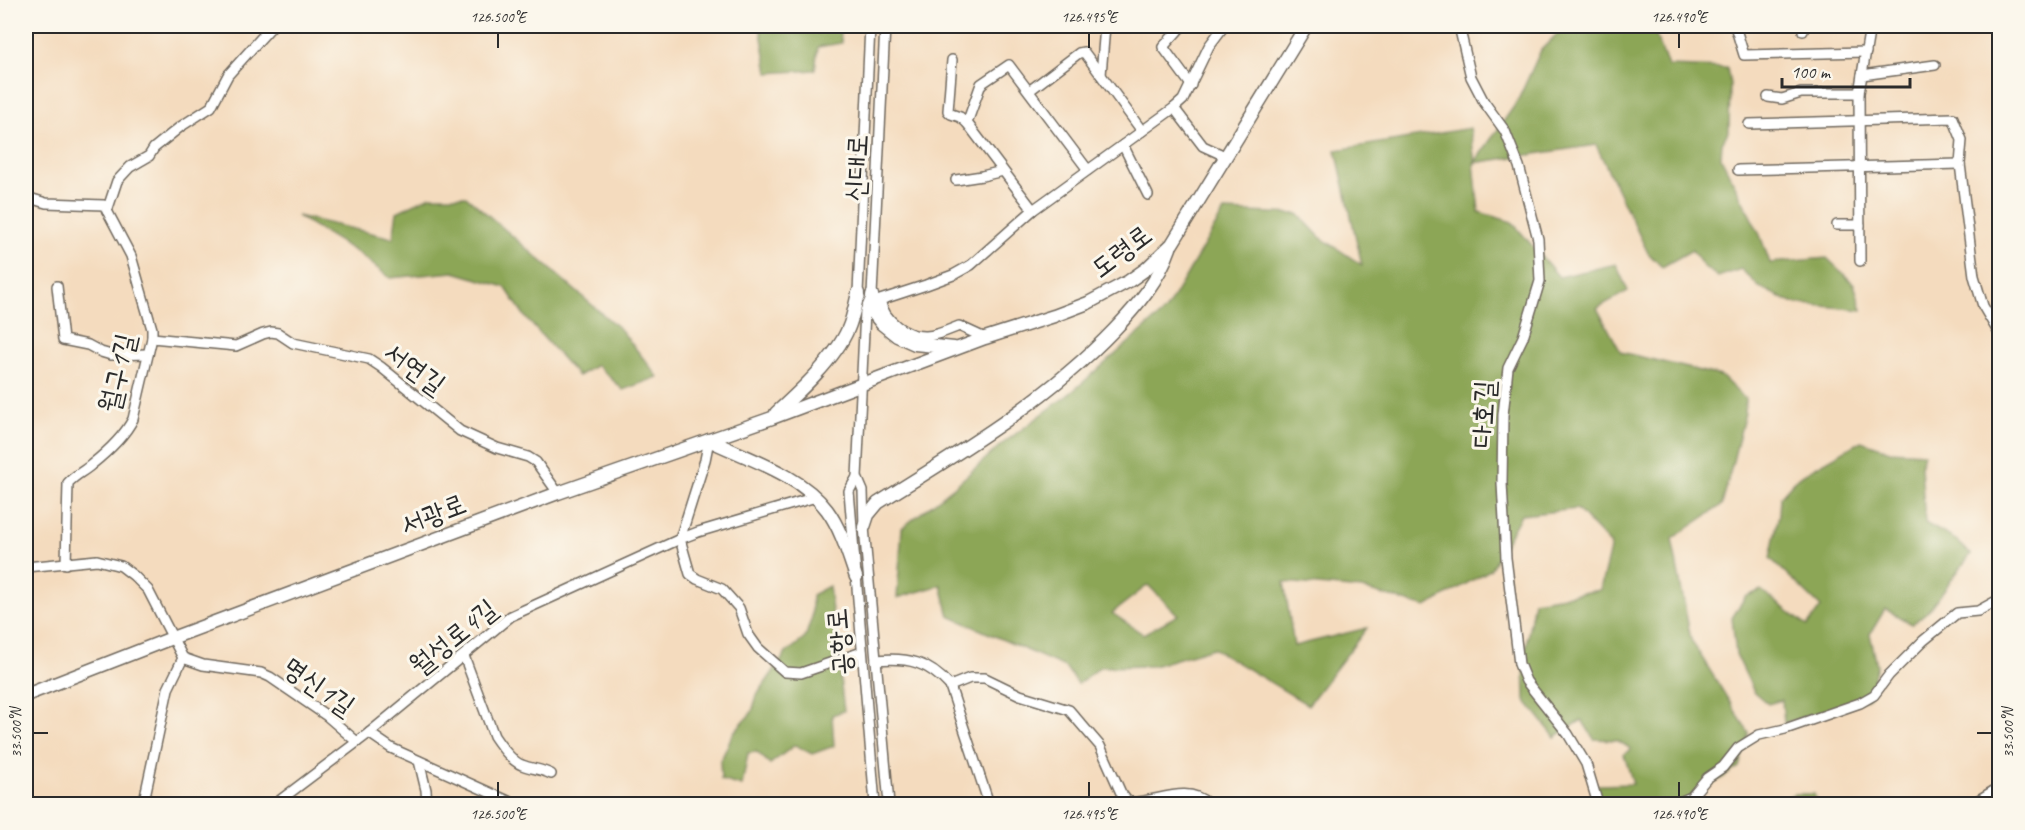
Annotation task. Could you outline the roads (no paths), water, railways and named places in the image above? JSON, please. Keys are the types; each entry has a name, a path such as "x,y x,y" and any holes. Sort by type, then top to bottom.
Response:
{"main road":[{"name":"도령로","path":"860,386 985,338 1054,316 1110,292 1146,269 1172,244 1306,26"},
{"path":"864,527 868,515 878,502 982,437 1065,377 1131,312 1156,279 1166,262 1172,244"},
{"path":"772,418 808,382 848,330 858,293"},
{"path":"872,295 874,314 897,336 915,344 958,348"},
{"name":"서광로","path":"26,695 558,493 860,386"},
{"path":"709,440 791,477 816,497 827,510 842,538 856,577"}],"street":[{"path":"107,211 117,181 130,167 149,156 154,148 180,127 211,107 228,75 272,26"},
{"name":"신대로","path":"865,311 858,293 870,26"},
{"name":"신대로","path":"860,386 865,311 872,295 885,26"},
{"path":"1101,75 1106,26"},
{"path":"1182,26 1163,47 1191,85"},
{"name":"다호길","path":"1459,26 1471,77 1484,102 1505,132 1519,166 1538,239 1540,281 1523,337 1508,368 1503,415 1502,483 1506,558 1519,664 1526,681 1568,734 1586,764 1598,804"},
{"path":"1735,26 1744,55 1866,52"},
{"path":"1860,261 1859,93 1870,26"},
{"path":"985,338 959,326 927,336 912,334 898,327 888,318 882,309 880,300 944,278 971,265 1034,210 1184,100 1218,28"},
{"path":"1029,91 1079,53 1084,52 1142,131"},
{"path":"952,60 948,111 967,123 1034,210"},
{"path":"967,123 981,84 1009,65 1088,170"},
{"path":"1862,75 1935,65"},
{"path":"1768,97 1782,99 1801,93 1859,93"},
{"path":"1174,108 1203,146 1225,156"},
{"path":"1749,124 1953,118 1962,140 1960,164 1974,276 1983,306 2000,335"},
{"path":"1122,145 1148,195"},
{"path":"1738,170 1960,164"},
{"path":"956,180 1002,171"},
{"path":"26,197 46,203 104,205 107,211"},
{"name":"월구1길","path":"66,564 68,483 75,475 90,466 128,429 134,420 152,338 148,314 131,256 107,211"},
{"path":"1837,225 1860,225"},
{"path":"57,286 63,340 88,345 111,354 148,354"},
{"name":"서연길","path":"152,338 236,346 263,333 271,332 278,333 293,343 369,359 460,431 497,448 520,453 536,462 558,493"},
{"name":"공항로","path":"860,386 857,477 863,490 864,527 889,804"},
{"path":"709,440 680,539 690,574 722,589 739,608 748,634 753,641 785,672 801,673 862,652"},
{"name":"공항로","path":"857,477 849,490 876,804"},
{"name":"월성로4길","path":"275,804 369,733 511,616 680,539 816,497"},
{"path":"26,567 97,560 121,566 148,590 183,658 168,689 146,796"},
{"path":"1666,804 1675,804 1691,797 1707,778 1723,767 1738,748 1759,735 1785,729 1860,703 1874,695 1902,662 1958,613 1978,611 2000,599"},
{"path":"464,656 494,736 501,746 520,765 541,768 551,774"},
{"name":"명신1길","path":"183,658 203,664 261,673 270,677 327,716 357,742"},
{"path":"876,660 899,658 921,663 940,675 950,686 989,804"},
{"path":"950,686 970,678 985,678 1020,695 1070,710 1100,746 1121,793 1128,802 1138,803 1189,793 1208,804"},
{"name":"명신1길","path":"369,733 391,748 515,804"},
{"path":"419,761 427,804"},
{"path":"1972,804 2000,787"}]}
